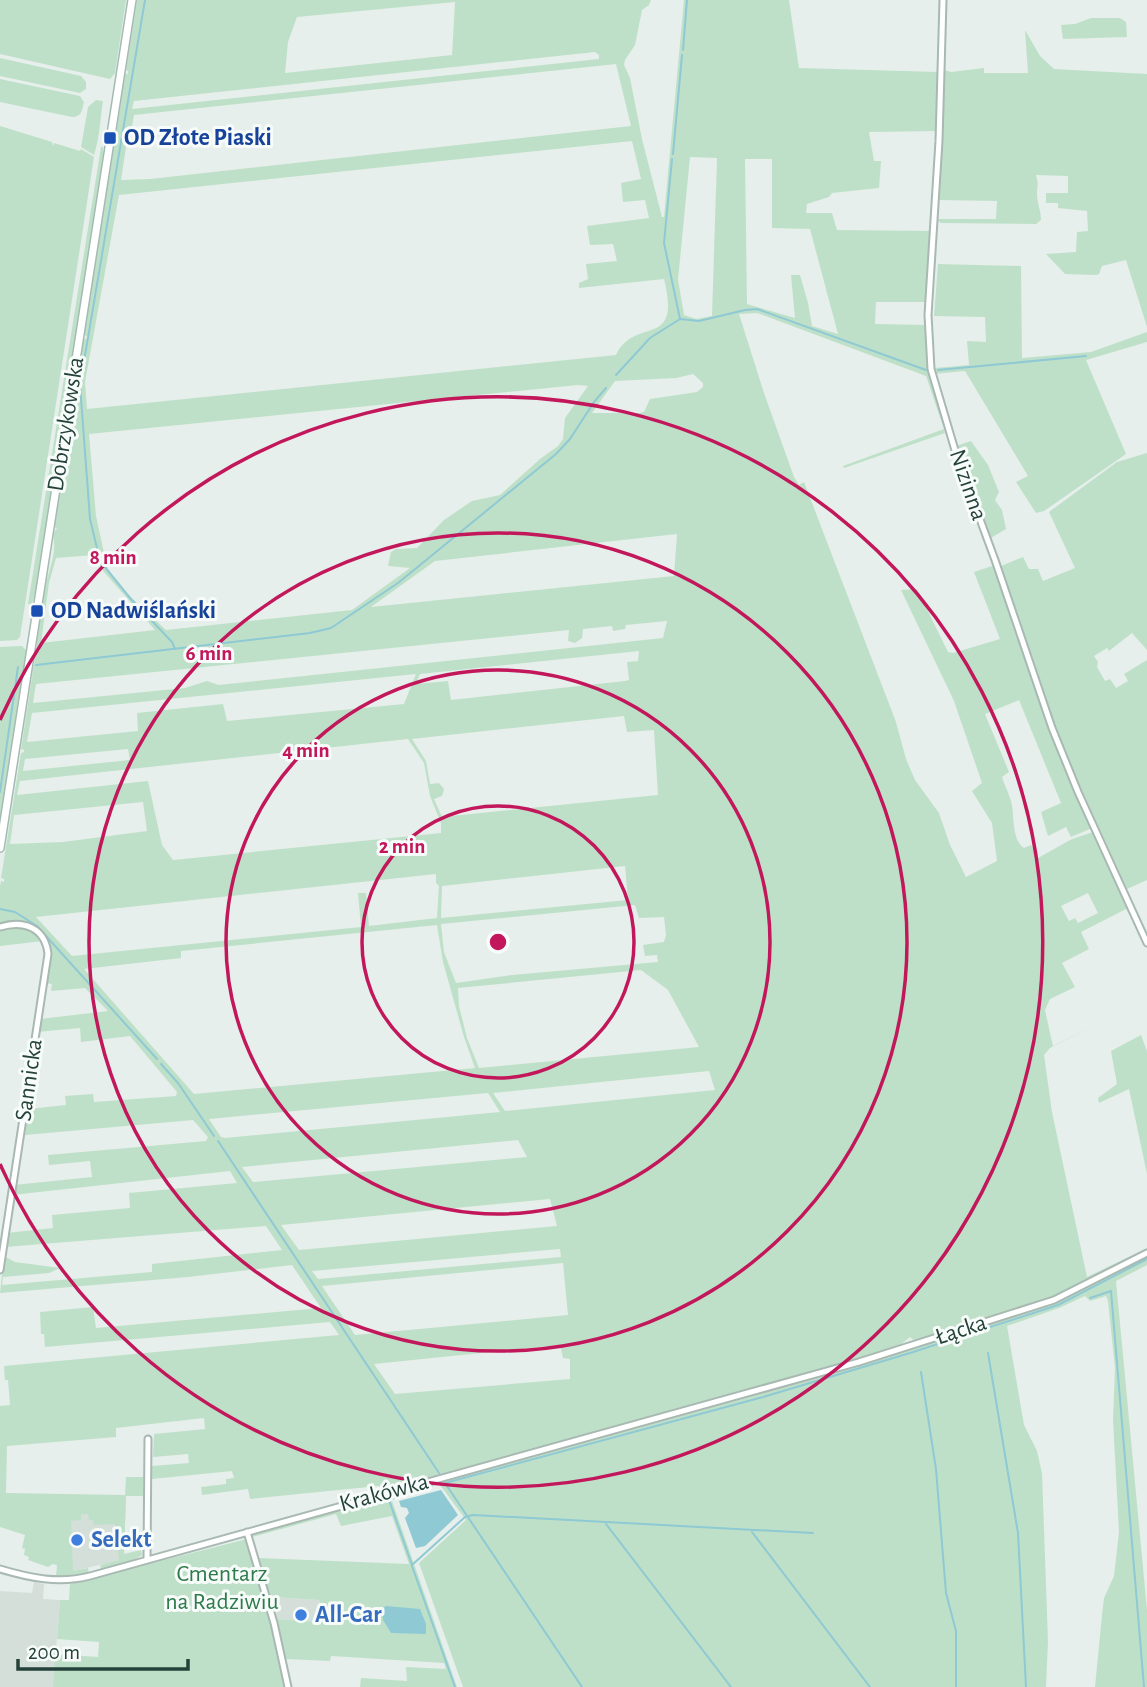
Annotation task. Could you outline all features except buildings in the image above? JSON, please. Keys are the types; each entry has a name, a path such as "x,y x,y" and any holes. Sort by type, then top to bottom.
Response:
{"main road":[{"name":"Dobrzykowska","path":"0,848 132,0"}],"street":[{"name":"Nizinna","path":"943,0 935,221 928,315 931,369 957,457 999,570 1052,728 1147,943"},
{"name":"Sannicka","path":"0,927 12,923 26,924 45,941 48,959 0,1270"},
{"name":"Łącka","path":"767,1388 1048,1303 1147,1253"},
{"name":"Krakówka","path":"0,1569 34,1578 71,1580 767,1388"},
{"path":"147,1559 148,1439"},
{"path":"247,1532 275,1623 288,1687"}],"shaded area":[{"path":"59,1495 126,1495 124,1559 66,1573"},
{"path":"34,1582 44,1584 43,1599 60,1600 53,1687 0,1687 0,1591 32,1593"},
{"path":"271,1597 320,1600 319,1622 277,1619"}],"green space":[{"path":"0,0 126,0 115,73 110,79 0,54"},
{"path":"137,0 651,0 642,10 635,45 624,65 630,78 662,217 684,0 789,0 799,68 938,72 937,131 869,132 874,161 881,161 879,188 832,193 829,197 807,204 806,213 832,213 837,230 932,231 926,302 876,302 875,324 925,325 928,367 944,429 926,376 757,313 739,314 794,477 799,485 804,482 896,722 906,759 915,780 939,813 950,845 966,877 997,861 992,823 972,791 982,783 954,701 901,590 917,589 948,652 953,653 1000,639 974,572 995,565 1050,731 1092,828 1071,837 1066,827 1048,836 1041,812 1061,803 1019,700 985,714 1009,772 1002,777 1012,805 1017,840 1024,848 1031,845 1038,858 1072,839 1093,832 1129,909 1129,913 1126,909 1081,932 1089,949 1062,963 1075,987 1050,999 1045,1010 1053,1046 1093,1026 1050,1048 1044,1055 1052,1112 1087,1277 1147,1250 1045,1301 916,1342 910,1337 900,1345 858,1359 386,1490 378,1486 250,1499 248,1489 202,1495 201,1487 226,1484 226,1479 234,1478 232,1471 152,1479 152,1466 189,1463 188,1454 153,1457 154,1434 205,1429 204,1418 116,1428 116,1437 7,1446 6,1493 125,1495 126,1477 143,1477 143,1496 126,1496 124,1554 141,1550 142,1555 134,1560 101,1569 100,1565 119,1560 115,1524 94,1525 88,1514 81,1514 81,1520 71,1521 73,1571 88,1568 89,1573 56,1577 57,1565 48,1567 28,1560 29,1557 24,1555 25,1549 22,1548 25,1535 0,1527 0,1406 10,1405 4,1366 339,1335 330,1322 45,1347 44,1334 41,1334 40,1312 93,1307 96,1328 321,1308 292,1265 0,1293 4,1256 15,1262 60,1268 49,1273 3,1277 2,1285 152,1272 152,1264 282,1250 266,1226 5,1247 7,1233 53,1228 52,1215 130,1208 129,1193 237,1183 230,1171 12,1195 14,1185 92,1177 90,1161 49,1165 48,1155 206,1141 208,1137 193,1120 25,1135 28,1109 66,1105 65,1096 93,1094 94,1102 176,1096 177,1092 130,1036 81,1042 80,1028 37,1032 40,1019 108,1011 85,988 51,991 52,984 46,983 48,955 44,939 22,921 0,925 0,886 1,881 4,882 1,878 21,753 24,752 21,749 36,651 40,651 40,648 37,648 37,640 41,612 54,553 53,534 57,528 54,527 83,339 87,336 84,335 125,74 128,74 126,70","holes":["455,2 452,55 285,73 288,42 297,17","595,52 599,59 132,109 134,101","616,64 631,126 121,180 128,134 131,133 134,115","632,141 641,179 621,183 623,202 645,200 649,218 587,226 590,245 613,244 617,261 586,264 588,279 579,283 579,288 664,279 668,301 667,316 662,324 624,343 616,355 87,409 85,382 119,195","690,157 717,158 712,316 696,319 684,315 678,280","745,159 772,159 772,228 810,229 838,334 812,326 800,275 791,275 795,318 747,304","693,374 703,383 703,387 697,392 650,399 644,412 592,413 615,381 676,378","588,386 565,418 563,439 558,446 500,495 472,501 444,520 417,548 396,549 391,552 388,566 410,568 352,610 166,630 119,584 101,554 104,553 96,516 89,434","677,534 674,576 371,607 435,561","94,555 104,572 155,630 41,643 49,583 56,558","667,621 663,638 219,685 207,681 185,688 33,703 36,684 569,630 568,641 575,643 582,638 583,629 612,626 613,631 625,629 626,625","639,651 638,661 627,662 629,680 451,700 448,681 416,684 420,674","416,674 404,704 227,721 223,704 137,713 138,731 27,742 32,713","624,716 627,732 654,730 658,795 442,817 434,799 442,796 444,789 439,783 430,784 426,761 412,739","408,739 424,763 430,796 441,823 441,833 173,860 162,845 148,781 17,795 20,781","128,749 130,760 23,771 25,759","143,802 147,831 63,842 10,844 14,815","625,866 628,900 441,918 442,886","436,874 436,883 439,886 437,918 369,926 366,893 358,893 361,927 72,956 36,917","1088,893 1098,913 1078,923 1075,918 1069,921 1061,906","635,905 639,918 664,917 664,942 643,945 645,956 657,955 658,962 512,975 456,983 444,952 441,924","437,925 443,962 475,1068 194,1094 84,969 181,958 181,951","641,970 668,990 699,1047 479,1068 467,1038 459,1006 458,988","709,1071 715,1090 505,1111 493,1093","488,1093 500,1112 225,1138 221,1137 209,1119","518,1140 527,1157 253,1182 242,1167","550,1199 557,1226 299,1250 281,1225","560,1249 561,1257 318,1279 312,1271","563,1263 568,1315 355,1335 322,1286","560,1345 563,1358 570,1359 570,1379 395,1394 374,1364"]},
{"path":"1091,18 1120,18 1126,22 1127,37 1063,39 1061,25 1075,24"},
{"path":"1025,30 1040,56 1054,69 1147,74 1147,327 1126,260 1102,266 1096,275 1065,274 1046,254 1076,252 1077,232 1088,231 1087,211 1058,208 1058,203 1046,203 1046,193 1068,193 1068,176 1036,175 1041,220 1036,224 938,221 996,219 997,201 939,200 944,70 951,72 984,68 984,73 1028,73"},
{"path":"0,58 81,76 86,82 86,89 80,93 0,76"},
{"path":"0,79 80,96 84,102 82,110 78,116 72,117 0,102"},
{"path":"96,100 103,101 94,155 81,147 88,107"},
{"path":"0,126 52,142 53,146 54,143 80,151 81,149 94,157 20,637 17,640 0,641"},
{"path":"101,147 103,162 38,581 32,604 28,604"},
{"path":"938,264 1021,266 1022,358 1091,352 1147,332 1147,342 1086,360 1126,454 1044,511 1036,513 1016,482 1028,476 965,371 934,374 935,368 969,365 967,341 986,342 985,317 934,316"},
{"path":"944,429 945,433 844,468 843,466"},
{"path":"971,441 988,465 999,492 995,500 1002,510 1006,529 989,539 956,446"},
{"path":"1147,453 1147,650 1132,633 1109,651 1107,648 1094,656 1105,681 1110,679 1116,688 1128,681 1124,674 1147,660 1147,880 1127,889 1055,731 1000,569 1001,566 1023,557 1029,569 1038,569 1043,581 1075,568 1049,512 1117,462"},
{"path":"22,646 27,651 0,824 0,647"},
{"path":"23,926 43,941 0,946 0,929"},
{"path":"1141,1035 1147,1051 1147,1174 1129,1089 1099,1103 1098,1098 1117,1084 1111,1051"},
{"path":"1147,1256 1147,1265 1116,1281 1147,1610 1147,1687 1095,1687 1104,1598 1114,1576 1119,1532 1113,1420 1115,1368 1106,1296 1090,1301 1085,1296 1007,1326 1024,1425 1037,1451 1042,1473 1048,1642 1046,1687 463,1687 419,1563 466,1520 440,1485 441,1480 879,1359 1049,1305"},
{"path":"432,1484 434,1486 391,1498 457,1687 360,1687 361,1678 407,1681 406,1667 446,1669 444,1663 331,1656 330,1661 286,1659 277,1619 319,1622 320,1600 271,1597 258,1558 409,1564 392,1516 341,1526 336,1514 252,1537 252,1534"},
{"name":"Cmentarz na Radziwiu","path":"247,1539 274,1629 286,1687 53,1687 55,1654 98,1657 99,1642 57,1639 60,1600 69,1600 70,1584"}],"water":[{"path":"441,1490 458,1515 425,1546 416,1548 405,1518 409,1513 407,1508 401,1507 399,1501"},
{"path":"386,1606 420,1609 426,1624 426,1634 391,1633 383,1620 382,1609"}],"waterway":[{"path":"145,0 80,385 90,519 100,561 130,598 172,642 175,649"},
{"path":"683,50 687,0"},
{"path":"673,154 682,55"},
{"path":"616,375 650,338 680,319 664,243 672,159"},
{"path":"680,319 699,321 757,309 926,370"},
{"path":"938,370 1086,356"},
{"path":"36,665 310,633 331,628 398,583 556,454 570,439 606,388"},
{"path":"0,792 18,667"},
{"path":"0,909 15,912 37,926 157,1059"},
{"path":"161,1064 178,1083 214,1136"},
{"path":"218,1141 439,1473"},
{"path":"445,1483 763,1397 910,1353 1058,1305 1147,1259"},
{"path":"1090,1298 1111,1291 1144,1687"},
{"path":"988,1353 1018,1533 1026,1687"},
{"path":"921,1372 936,1469 946,1593 956,1631 956,1687"},
{"path":"445,1483 582,1687"},
{"path":"413,1491 389,1500 412,1565 465,1517 473,1515 813,1533"},
{"path":"606,1524 731,1687"},
{"path":"752,1532 870,1687"},
{"path":"412,1566 455,1687"}],"place":[{"name":"OD Złote Piaski","path":"110,138"},
{"name":"OD Nadwiślański","path":"37,611"},
{"name":"Selekt","path":"77,1540"},
{"name":"All-Car","path":"301,1615"}]}
